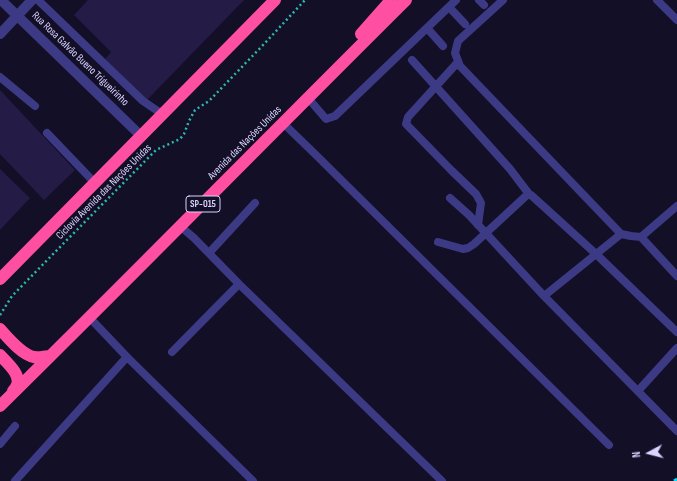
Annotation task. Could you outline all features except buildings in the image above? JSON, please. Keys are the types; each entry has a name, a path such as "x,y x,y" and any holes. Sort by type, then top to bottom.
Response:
{"highway":[{"path":"0,279 275,0"},
{"path":"352,53 356,39 392,0"},
{"name":"Avenida das Nações Unidas","path":"0,406 406,0"},
{"path":"0,329 28,354 35,357 50,356"},
{"path":"0,355 15,372 17,378 18,384 11,396"}],"street":[{"name":"Rua Rosa Galvão Bueno Trigueirinho","path":"2,0 141,136"},
{"path":"0,34 32,0"}],"lane":[{"path":"38,0 143,101 162,114"},
{"path":"308,98 326,119 335,116 456,0"},
{"path":"503,0 458,41 455,53 460,66 621,234 641,238 677,276"},
{"path":"657,0 677,20"},
{"path":"449,7 465,24"},
{"path":"427,28 443,46"},
{"path":"412,60 510,170 529,194 596,254 677,332"},
{"path":"458,62 408,117 406,124 476,194 481,204 478,225"},
{"path":"0,77 35,106"},
{"path":"283,123 609,445"},
{"path":"47,133 95,183"},
{"path":"438,242 468,248 486,234 529,194"},
{"path":"450,198 469,215 544,296 677,431"},
{"path":"209,253 255,203"},
{"path":"641,238 677,206"},
{"path":"180,226 442,481"},
{"path":"544,296 621,234"},
{"path":"172,352 239,284"},
{"path":"89,317 127,357 253,481"},
{"path":"638,391 677,348"},
{"path":"16,481 127,357"},
{"path":"0,444 15,426"}],"path":[{"name":"Ciclovia Avenida das Nações Unidas","path":"0,315 12,296 156,150 180,139 184,134 195,110 209,101 305,0"}]}
